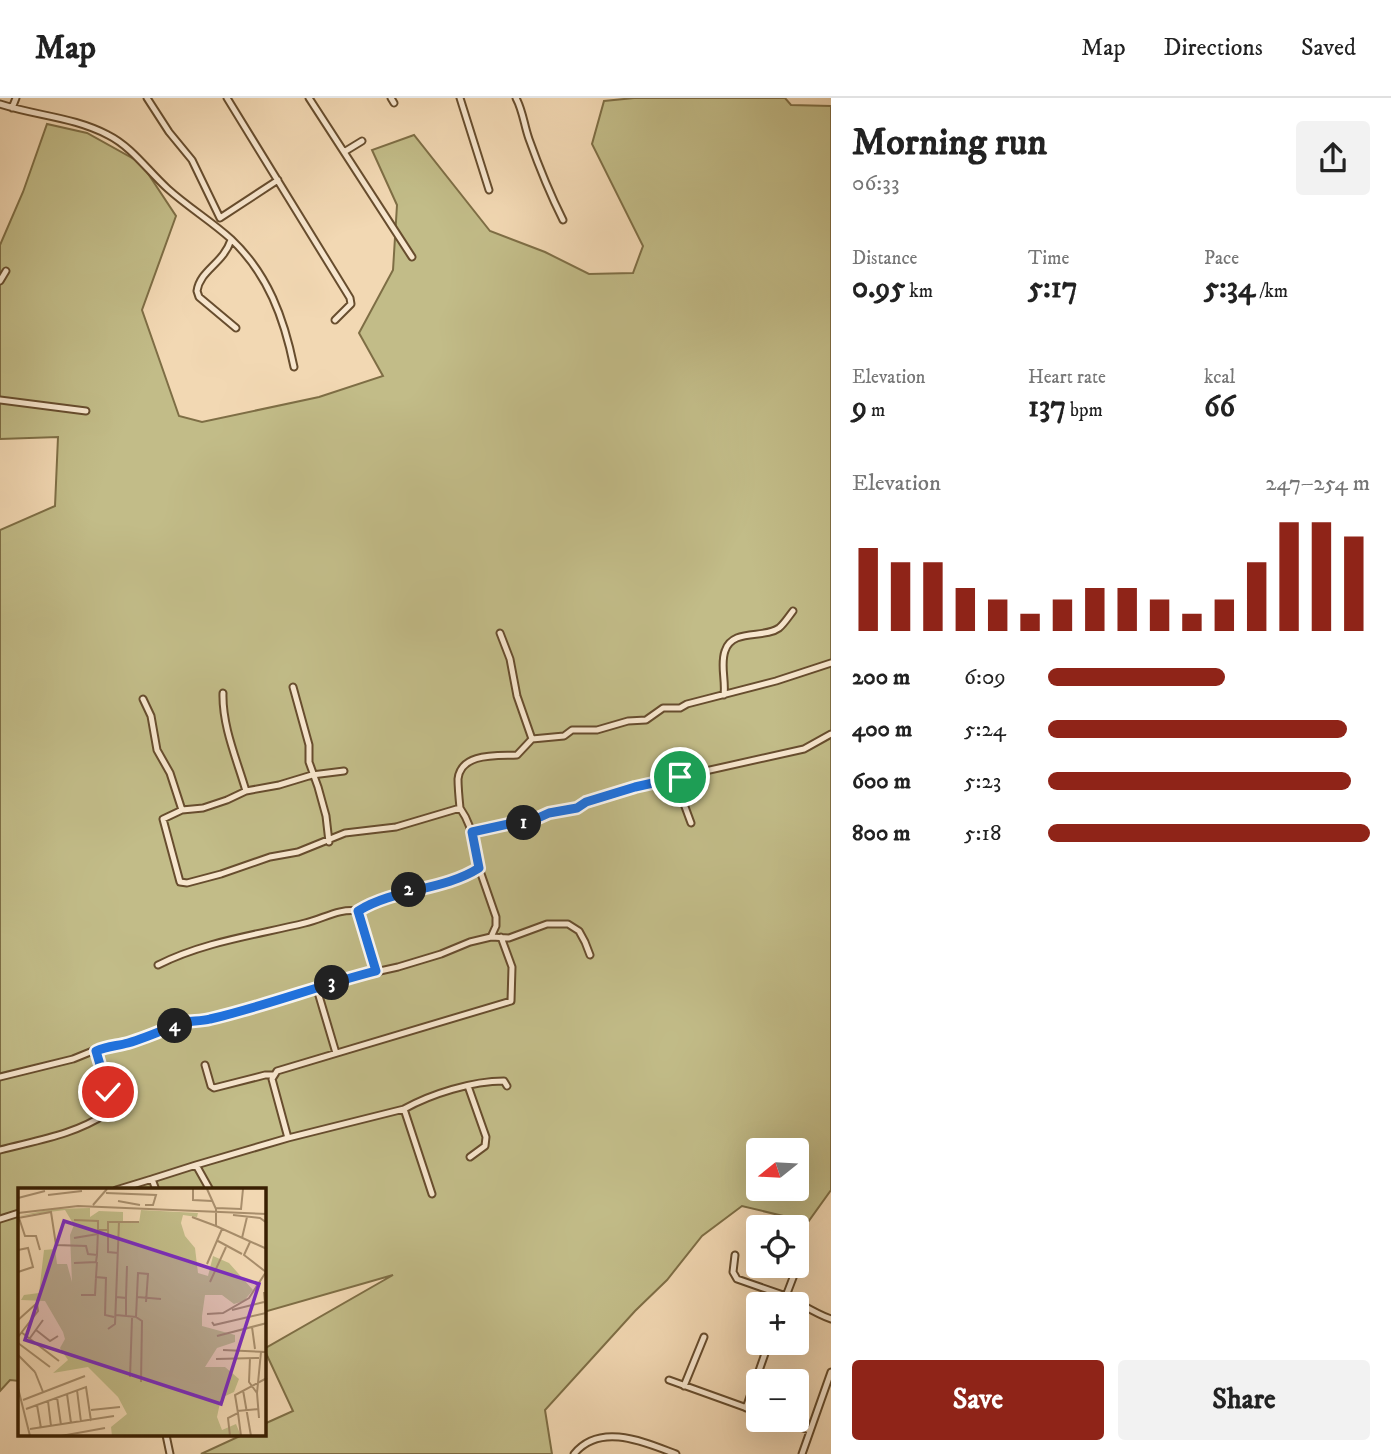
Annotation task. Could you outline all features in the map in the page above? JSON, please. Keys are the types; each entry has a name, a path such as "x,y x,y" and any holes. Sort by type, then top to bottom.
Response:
{"street":[{"path":"12,108 16,98"},
{"path":"147,98 192,160 220,218"},
{"path":"227,98 350,298 351,304 335,320"},
{"path":"309,98 412,257"},
{"path":"460,98 489,190"},
{"path":"516,98 522,109 544,181 563,220"},
{"path":"0,104 82,123 112,136 168,188 211,222 256,265 267,283 288,336 294,367"},
{"path":"344,152 362,141"},
{"path":"211,222 278,180"},
{"path":"231,240 225,255 202,277 197,291 199,297 236,328"},
{"path":"0,281 6,271"},
{"path":"0,400 86,411"},
{"path":"723,695 726,683 724,658 730,642 777,629 793,611"},
{"path":"500,633 532,739"},
{"path":"491,937 496,926 496,917 479,868 469,820 460,808 458,779 461,768 483,757 517,755 532,739 564,737 572,730 597,730 628,721 646,720 663,708 680,708 831,663"},
{"path":"293,687 304,723 313,775 326,816 328,842"},
{"path":"223,693 229,734 246,791"},
{"path":"143,699 150,716 157,750 170,773 182,810"},
{"path":"472,832 529,822 549,813 577,808 586,802 635,787 804,749 831,734"},
{"path":"344,771 313,775 246,791 203,808 182,810 163,819 180,882 187,883 270,857 298,852 345,833 396,827 460,808"},
{"path":"669,780 684,804 691,823"},
{"path":"158,965 202,948 309,922 336,912 358,911 404,892 458,879 479,868"},
{"path":"358,911 376,971"},
{"path":"0,1077 153,1035 178,1024 206,1020 344,979 398,967 491,937 509,937 547,924 568,924 579,931 590,955"},
{"path":"288,1139 272,1079 277,1071 511,1001 512,967 501,937"},
{"path":"317,989 336,1053"},
{"path":"0,1150 62,1136 107,1113 108,1092 96,1051"},
{"path":"205,1065 214,1088 265,1074 274,1075"},
{"path":"123,1188 195,1165 404,1109 430,1095 495,1081 504,1081 507,1086"},
{"path":"468,1086 486,1137 485,1146 470,1157"},
{"path":"404,1109 432,1194"},
{"path":"195,1165 209,1188"},
{"path":"152,1179 155,1188"},
{"path":"0,1219 18,1214"},
{"path":"735,1255 733,1272 737,1279 774,1292"},
{"path":"809,1311 831,1319"},
{"path":"684,1386 704,1337"},
{"path":"809,1430 831,1372"},
{"path":"669,1380 746,1408"},
{"path":"802,1454 808,1432"},
{"path":"166,1436 170,1454"},
{"path":"574,1454 581,1445 591,1440 615,1436 676,1454"}],"shaded area":[{"path":"634,98 785,98 791,105 831,106 831,1190 809,1221 809,1215 779,1215 742,1206 702,1236 667,1280 635,1311 545,1410 552,1454 201,1454 240,1436 266,1436 266,1423 293,1411 266,1353 266,1348 393,1275 266,1311 266,1188 18,1188 18,1381 10,1380 0,1391 0,530 55,506 58,437 0,439 0,245 23,192 47,124 87,133 141,163 176,216 142,310 179,416 202,422 319,397 383,376 359,333 393,270 397,205 372,150 414,135 490,231 545,252 589,274 633,273 643,246 592,144 604,101"}],"route":[{"path":"108,1092 96,1051 106,1046 127,1043 169,1030 178,1024 251,1008 376,971 358,911 416,888 458,879 479,868 472,832 529,822 558,810 577,808 586,802 635,787 680,777"}]}
